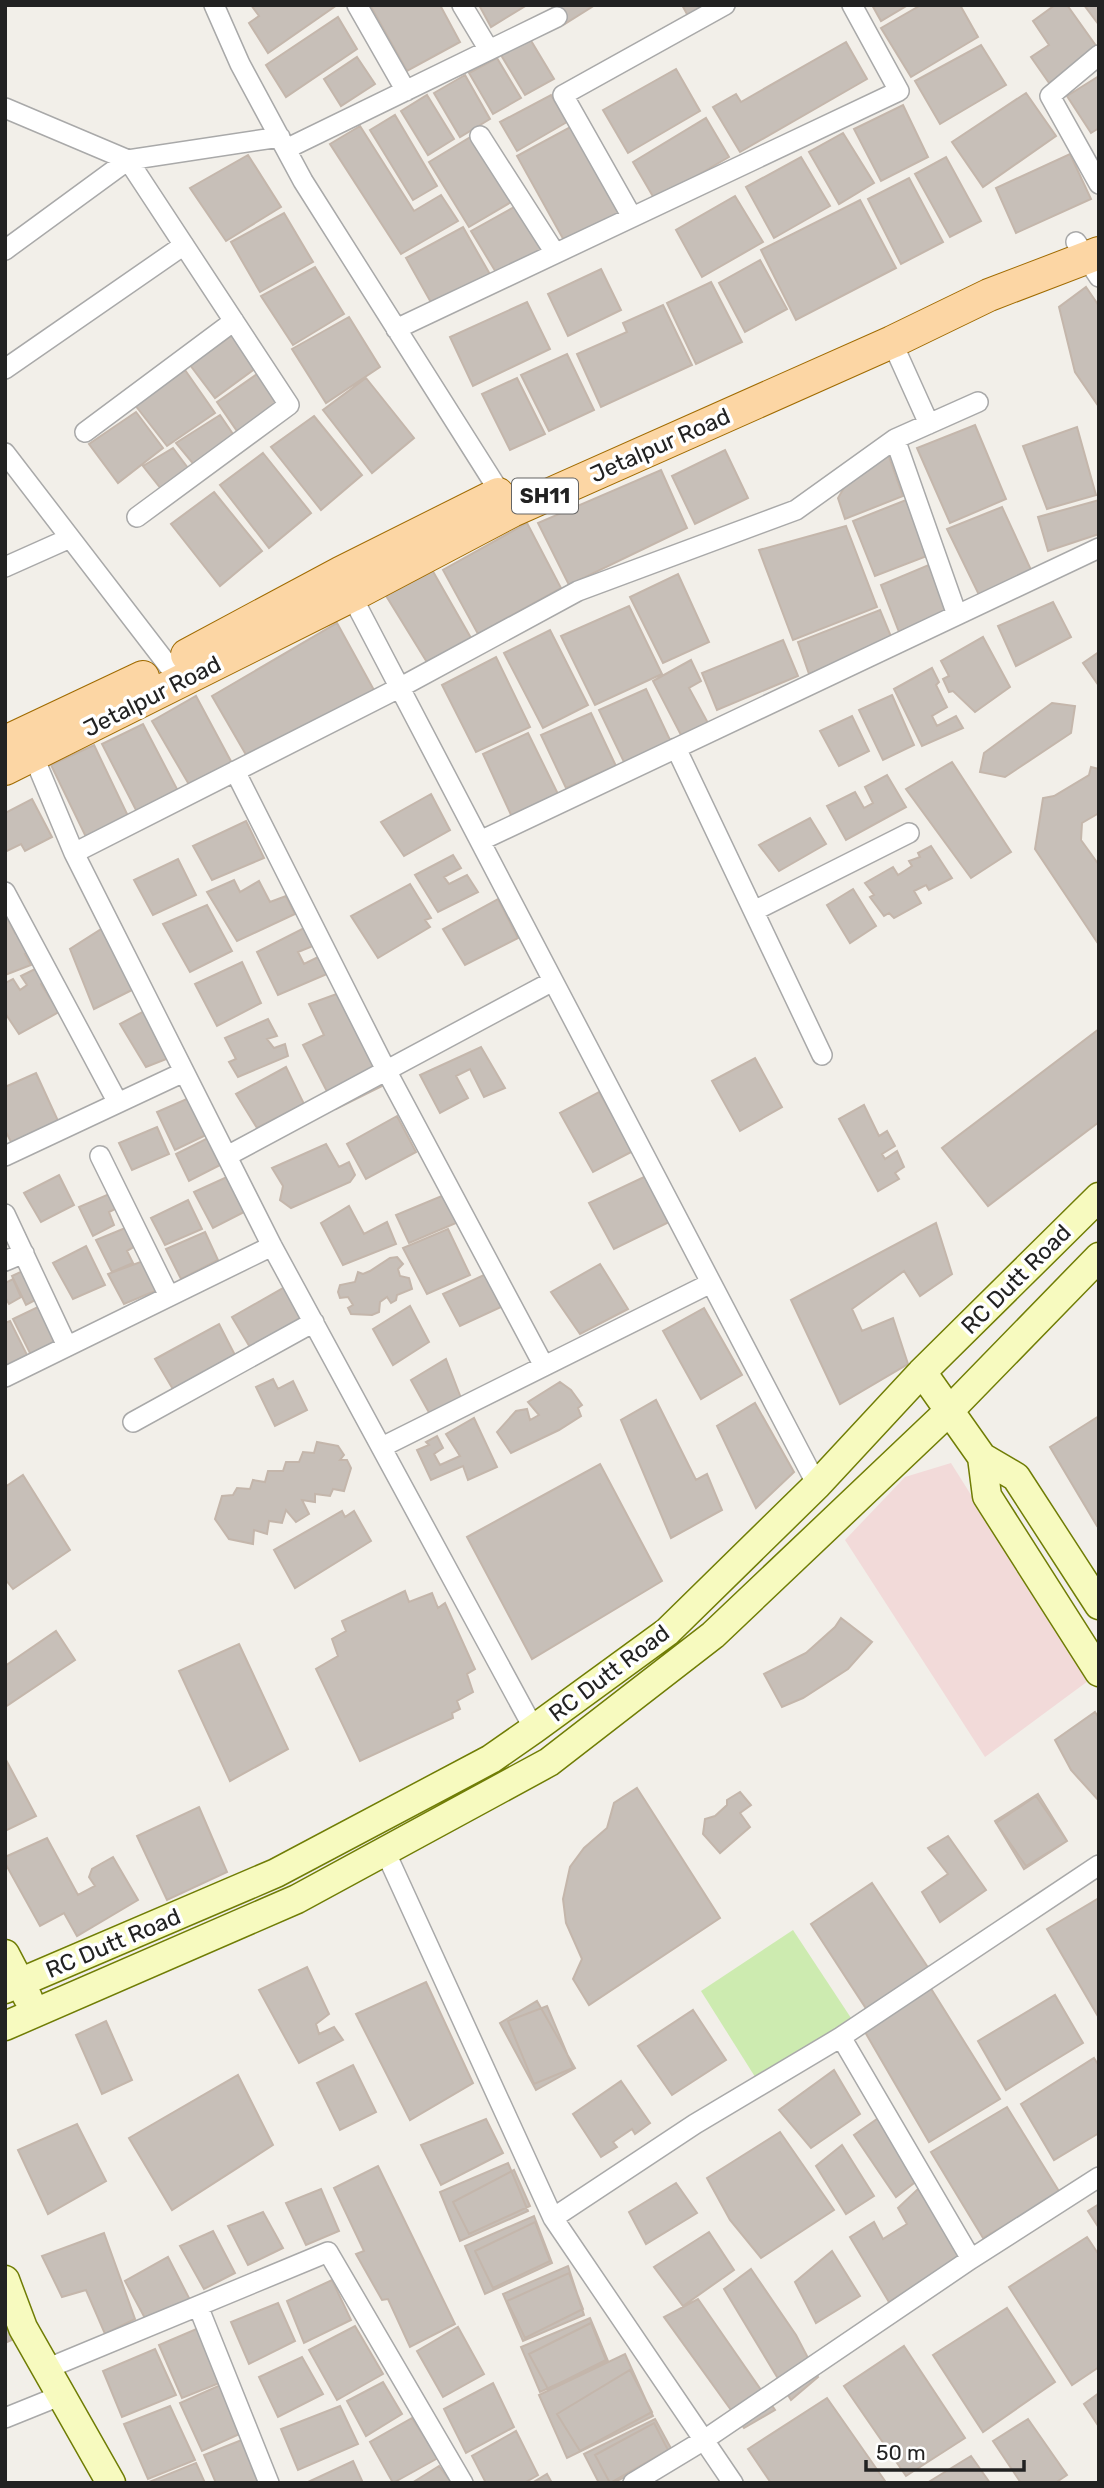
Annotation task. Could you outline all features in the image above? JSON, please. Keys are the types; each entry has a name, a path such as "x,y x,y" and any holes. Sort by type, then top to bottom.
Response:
{"main road":[{"name":"Jetalpur Road","path":"506,502 892,342 989,295 1092,252"},
{"name":"Jetalpur Road","path":"14,755 506,502 977,281 1092,252"},
{"name":"RC Dutt Road","path":"13,1986 276,1873 491,1759 534,1729 667,1632 817,1485 922,1372 1099,1197"},
{"name":"RC Dutt Road","path":"5,2026 297,1899 549,1762 698,1648 949,1411 1099,1257"},
{"path":"922,1372 982,1457 1016,1477 1099,1605"},
{"path":"982,1457 987,1496 1099,1672"},
{"path":"5,1954 13,1986 35,2013"},
{"path":"5,2280 23,2328 111,2483"}],"street":[{"path":"214,5 240,64 303,181 506,502"},
{"path":"357,5 406,91"},
{"path":"462,5 489,50"},
{"path":"632,217 563,95 725,5"},
{"path":"396,328 899,91 852,5"},
{"path":"5,108 128,160 283,143 406,91 557,17"},
{"path":"1099,55 1050,96 1099,184"},
{"path":"480,136 555,253"},
{"path":"128,160 289,405 136,517"},
{"path":"5,250 128,160"},
{"path":"5,369 184,245"},
{"path":"85,432 234,321"},
{"path":"892,342 929,424"},
{"path":"74,853 399,688 578,591 796,510 895,439 978,402"},
{"path":"895,439 957,615"},
{"path":"5,453 174,673"},
{"path":"9,559 69,538"},
{"path":"480,841 1099,548"},
{"path":"346,584 817,1485"},
{"path":"676,748 822,1055"},
{"path":"14,755 74,853 272,1246 534,1729"},
{"path":"235,771 386,1070 544,1366"},
{"path":"754,911 909,833"},
{"path":"5,892 118,1103"},
{"path":"227,1156 553,981"},
{"path":"5,1156 184,1072"},
{"path":"100,1156 169,1296"},
{"path":"5,1214 68,1346"},
{"path":"5,1377 272,1246"},
{"path":"5,1261 24,1253"},
{"path":"382,1447 711,1283"},
{"path":"133,1422 314,1322"},
{"path":"385,1851 553,2218 733,2483"},
{"path":"553,2218 695,2124 841,2037 1099,1865"},
{"path":"841,2037 971,2259"},
{"path":"633,2483 704,2440 971,2259 1099,2177"},
{"path":"46,2369 328,2252 463,2483"},
{"path":"198,2306 269,2483"},
{"path":"5,2418 62,2395"}],"shaded area":[{"path":"951,1463 1088,1681 985,1757 845,1540 905,1477"}],"green space":[{"path":"793,1930 853,2021 757,2080 701,1991"}],"building":[{"path":"251,5 337,5 268,53 249,23 259,16"},
{"path":"370,5 440,5 460,42 407,71"},
{"path":"479,5 527,5 491,27"},
{"path":"551,5 595,5 563,25"},
{"path":"682,5 708,5 688,16"},
{"path":"872,5 908,5 881,21"},
{"path":"921,5 960,5 978,37 911,77 881,28"},
{"path":"1055,5 1067,5 1099,50 1049,83 1031,57 1049,45 1033,21"},
{"path":"1084,5 1099,5 1099,25"},
{"path":"338,17 357,49 286,97 266,65"},
{"path":"530,39 554,79 525,95 501,55"},
{"path":"846,42 867,79 740,152 713,107 736,94 741,102"},
{"path":"981,45 1006,85 940,124 915,81"},
{"path":"357,57 375,84 341,106 324,79"},
{"path":"497,58 521,98 493,114 469,73"},
{"path":"676,69 700,111 628,153 603,110"},
{"path":"465,75 490,119 460,137 434,93"},
{"path":"1099,76 1099,128 1091,133 1067,96"},
{"path":"1026,93 1056,136 983,187 952,142"},
{"path":"427,95 454,139 428,155 401,111"},
{"path":"551,95 567,122 517,151 500,122"},
{"path":"903,105 928,157 881,181 854,129"},
{"path":"395,115 437,186 413,200 370,130"},
{"path":"706,118 729,157 655,200 633,162"},
{"path":"574,125 625,215 566,244 517,156"},
{"path":"360,126 414,211 441,195 458,221 401,254 330,144"},
{"path":"843,133 874,183 839,204 809,152"},
{"path":"474,135 513,201 469,227 429,162"},
{"path":"1070,154 1091,199 1016,233 996,188"},
{"path":"248,155 281,207 226,241 190,188"},
{"path":"801,157 830,206 774,238 746,187"},
{"path":"946,157 981,221 950,237 915,174"},
{"path":"909,178 943,242 901,264 868,199"},
{"path":"735,196 763,242 702,277 676,230"},
{"path":"860,200 896,268 796,320 761,250"},
{"path":"516,206 543,250 497,274 471,231"},
{"path":"284,213 313,262 260,292 231,242"},
{"path":"463,227 491,276 433,306 406,258"},
{"path":"760,260 787,309 745,332 719,283"},
{"path":"315,267 344,314 293,345 261,296"},
{"path":"601,269 621,310 568,336 548,294"},
{"path":"711,282 742,342 696,364 667,303"},
{"path":"1086,287 1099,306 1099,407 1075,372 1059,307"},
{"path":"527,302 550,349 473,386 450,337"},
{"path":"663,305 692,365 601,407 577,354 627,332 623,323"},
{"path":"349,317 380,367 326,403 292,349"},
{"path":"234,334 256,368 215,398 190,365"},
{"path":"567,354 594,410 549,431 521,375"},
{"path":"185,370 215,413 167,446 135,405"},
{"path":"260,372 281,403 239,434 217,402"},
{"path":"366,378 414,438 372,473 323,410"},
{"path":"517,378 545,434 510,450 482,394"},
{"path":"136,412 163,448 118,483 89,444"},
{"path":"220,415 235,437 195,466 176,443"},
{"path":"314,416 362,475 321,510 271,447"},
{"path":"975,425 1006,499 950,523 917,448"},
{"path":"1077,427 1096,495 1047,509 1023,446"},
{"path":"173,448 188,468 162,490 143,466"},
{"path":"725,450 748,498 695,524 672,476"},
{"path":"263,453 311,513 269,548 220,485"},
{"path":"888,454 903,496 845,519 838,498 848,481"},
{"path":"661,470 687,528 569,585 538,523"},
{"path":"214,492 262,551 220,586 171,524"},
{"path":"906,500 927,556 875,576 853,521"},
{"path":"1099,500 1099,534 1048,551 1038,517"},
{"path":"1002,507 1032,572 980,597 947,529"},
{"path":"527,523 561,588 478,634 443,570"},
{"path":"846,526 877,607 793,640 759,550"},
{"path":"931,564 947,612 899,632 881,585"},
{"path":"431,568 471,638 428,664 385,594"},
{"path":"678,574 709,642 663,663 630,597"},
{"path":"1053,602 1071,637 1016,666 998,626"},
{"path":"629,606 662,674 595,705 561,636"},
{"path":"880,610 892,639 809,674 798,642"},
{"path":"337,623 374,690 249,760 212,696"},
{"path":"550,630 588,705 543,728 504,653"},
{"path":"983,637 1010,687 975,712 953,691 949,692 943,679 949,676 941,661"},
{"path":"783,640 798,676 717,710 702,673"},
{"path":"1099,652 1099,686 1083,663"},
{"path":"496,657 530,727 476,752 442,685"},
{"path":"691,660 701,681 689,688 708,723 682,737 653,681"},
{"path":"932,668 939,682 936,685 947,707 932,716 937,726 956,716 963,728 922,746 894,689"},
{"path":"646,689 671,742 625,764 599,710"},
{"path":"892,695 914,745 883,760 859,710"},
{"path":"196,696 233,765 191,788 152,721"},
{"path":"1052,703 1075,706 1071,733 1005,777 980,772 984,753"},
{"path":"591,713 616,766 566,788 541,735"},
{"path":"852,716 869,751 839,766 820,731"},
{"path":"143,724 178,791 137,812 102,744"},
{"path":"528,733 558,794 512,817 483,754"},
{"path":"94,745 128,816 86,837 51,765"},
{"path":"952,762 1011,852 971,878 906,789"},
{"path":"1091,767 1099,769 1099,813 1082,823 1081,840 1099,865 1099,945 1035,849 1043,798 1054,796 1089,775"},
{"path":"887,775 906,807 846,840 827,806 855,792 864,808 873,803 865,787"},
{"path":"431,794 450,830 404,856 381,822"},
{"path":"32,799 52,837 25,851 21,844 5,852 5,813"},
{"path":"810,818 826,844 779,871 759,845"},
{"path":"246,821 264,858 212,880 193,846"},
{"path":"931,846 952,878 929,890 926,885 914,891 921,903 894,918 889,913 884,916 870,897 874,895 865,883 893,867 898,875 912,866 909,861 920,857 918,853"},
{"path":"453,855 461,868 444,877 449,884 467,875 478,892 438,912 415,875"},
{"path":"178,859 196,895 153,915 134,880"},
{"path":"234,880 240,892 259,881 270,902 286,896 295,914 237,941 207,892"},
{"path":"410,884 431,918 425,920 430,927 378,958 351,916"},
{"path":"853,889 876,926 850,943 827,905"},
{"path":"498,899 518,938 465,965 443,929"},
{"path":"207,905 232,951 190,972 163,924"},
{"path":"5,912 15,933 21,929 32,950 25,954 31,965 5,975"},
{"path":"106,926 136,988 94,1009 70,949"},
{"path":"304,928 313,946 298,952 304,964 318,957 327,974 278,995 257,952"},
{"path":"242,962 261,1003 217,1026 195,984"},
{"path":"41,966 48,980 41,984 59,1012 19,1034 5,1013 5,983 13,979 20,990 27,985 21,976"},
{"path":"342,992 386,1084 336,1109 303,1045 324,1035 309,1004"},
{"path":"148,1009 174,1056 146,1067 120,1024"},
{"path":"268,1019 277,1036 267,1039 274,1048 285,1044 288,1056 238,1077 229,1062 236,1059 225,1038"},
{"path":"1099,1029 1099,1122 988,1206 942,1148"},
{"path":"481,1047 505,1088 484,1097 470,1069 456,1076 468,1098 440,1113 420,1075"},
{"path":"755,1058 782,1107 740,1131 712,1081"},
{"path":"286,1067 304,1104 257,1128 236,1094"},
{"path":"36,1073 59,1123 12,1144 5,1130 5,1087"},
{"path":"599,1092 633,1151 593,1172 560,1113"},
{"path":"189,1098 206,1135 175,1150 157,1112"},
{"path":"864,1105 879,1136 887,1131 895,1146 882,1154 885,1159 897,1151 904,1167 895,1173 899,1179 878,1191 839,1119"},
{"path":"397,1116 416,1152 366,1179 347,1144"},
{"path":"157,1127 169,1154 132,1170 119,1143"},
{"path":"208,1138 222,1164 189,1181 176,1154"},
{"path":"326,1144 339,1167 349,1162 355,1175 350,1182 291,1208 280,1200 283,1186 272,1168"},
{"path":"59,1175 74,1205 41,1222 24,1193"},
{"path":"229,1176 246,1211 213,1228 194,1192"},
{"path":"646,1176 669,1222 614,1249 589,1203"},
{"path":"114,1192 121,1206 109,1212 114,1225 93,1236 79,1207"},
{"path":"449,1193 463,1220 409,1243 396,1215"},
{"path":"188,1200 202,1229 165,1245 151,1218"},
{"path":"349,1206 364,1234 387,1222 396,1244 343,1265 321,1223"},
{"path":"936,1223 952,1274 920,1296 904,1271 852,1309 862,1331 893,1318 908,1364 840,1404 791,1300"},
{"path":"130,1226 139,1244 127,1251 133,1263 112,1272 96,1240"},
{"path":"448,1229 470,1275 427,1294 403,1248"},
{"path":"205,1232 218,1260 181,1279 166,1249"},
{"path":"86,1246 105,1285 73,1299 53,1263"},
{"path":"397,1257 403,1264 398,1269 400,1276 409,1278 412,1289 397,1295 396,1300 391,1303 387,1297 380,1302 379,1312 372,1315 351,1314 348,1308 353,1305 348,1297 340,1298 340,1285 355,1282 358,1272 363,1274 390,1258"},
{"path":"146,1260 160,1289 124,1304 108,1274"},
{"path":"600,1264 628,1309 580,1334 551,1292"},
{"path":"27,1269 41,1297 26,1305 12,1276"},
{"path":"486,1274 501,1307 460,1326 443,1294"},
{"path":"13,1279 21,1297 9,1304 5,1297 5,1283"},
{"path":"285,1287 302,1320 251,1349 232,1317"},
{"path":"42,1305 57,1342 31,1355 13,1319"},
{"path":"410,1306 429,1342 393,1365 373,1329"},
{"path":"704,1308 742,1375 701,1399 663,1331"},
{"path":"10,1321 28,1357 5,1368 5,1323"},
{"path":"219,1324 236,1357 174,1391 155,1359"},
{"path":"446,1359 461,1398 431,1416 411,1380"},
{"path":"273,1379 278,1389 293,1381 307,1410 275,1426 256,1387"},
{"path":"560,1382 571,1390 582,1405 578,1408 581,1416 511,1453 497,1432 516,1411 527,1409 530,1420 539,1415 528,1402"},
{"path":"656,1400 696,1480 707,1474 722,1510 671,1538 621,1420"},
{"path":"755,1403 794,1472 756,1508 717,1426"},
{"path":"1099,1416 1099,1525 1097,1526 1050,1447"},
{"path":"474,1418 497,1467 468,1480 463,1466 431,1480 417,1450 429,1445 426,1442 437,1436 443,1448 434,1454 440,1465 460,1456 446,1434"},
{"path":"317,1442 338,1446 344,1455 340,1460 347,1460 351,1468 344,1491 333,1489 330,1496 315,1494 315,1502 302,1500 309,1514 296,1522 286,1510 282,1523 269,1521 267,1534 254,1530 253,1544 229,1539 215,1519 222,1496 233,1495 237,1488 250,1489 253,1480 265,1482 268,1471 283,1471 286,1462 299,1462 303,1452 314,1453"},
{"path":"600,1464 662,1581 532,1659 467,1537"},
{"path":"23,1475 70,1550 13,1589 5,1579 5,1487"},
{"path":"342,1511 345,1517 354,1511 371,1541 295,1588 274,1550"},
{"path":"405,1591 409,1602 432,1593 438,1608 445,1603 475,1669 467,1674 473,1692 457,1701 460,1709 452,1713 453,1718 360,1761 316,1669 338,1656 332,1639 346,1631 342,1621"},
{"path":"841,1618 872,1642 848,1669 803,1698 782,1707 764,1674 806,1653 835,1627"},
{"path":"56,1631 75,1660 5,1707 5,1666"},
{"path":"239,1644 288,1749 230,1781 179,1671"},
{"path":"1095,1712 1099,1718 1099,1801 1071,1770 1055,1740"},
{"path":"5,1758 36,1816 5,1831"},
{"path":"637,1788 720,1918 589,2005 573,1979 582,1959 566,1923 563,1899 570,1867 584,1848 607,1828 614,1803"},
{"path":"740,1792 751,1805 740,1813 750,1827 720,1853 703,1834 705,1819 715,1816 727,1805 727,1800"},
{"path":"1038,1794 1067,1841 1024,1869 995,1821"},
{"path":"1036,1796 1067,1841 1026,1866 996,1823"},
{"path":"199,1807 227,1872 167,1900 137,1836"},
{"path":"948,1836 986,1890 940,1922 922,1892 948,1874 928,1848"},
{"path":"47,1838 78,1895 95,1886 89,1877 92,1869 113,1857 138,1900 77,1936 64,1913 40,1926 5,1863 5,1857"},
{"path":"872,1883 929,1969 867,2010 811,1924"},
{"path":"1099,1898 1099,2018 1047,1929"},
{"path":"307,1967 329,2014 316,2024 319,2034 334,2027 343,2040 299,2063 259,1990"},
{"path":"426,1982 473,2083 410,2120 356,2014"},
{"path":"930,1987 1000,2099 929,2142 865,2032"},
{"path":"1055,1995 1083,2043 1006,2090 978,2041"},
{"path":"537,2001 575,2068 536,2090 500,2023"},
{"path":"547,2006 573,2068 534,2084 508,2021"},
{"path":"693,2010 726,2060 672,2095 638,2046"},
{"path":"106,2021 132,2080 102,2094 76,2035"},
{"path":"1094,2058 1099,2066 1099,2133 1054,2160 1021,2104"},
{"path":"353,2065 376,2112 340,2130 317,2083"},
{"path":"834,2070 860,2114 811,2148 779,2110"},
{"path":"238,2075 273,2145 172,2210 129,2138"},
{"path":"621,2081 650,2123 635,2134 632,2129 613,2142 617,2147 601,2157 573,2114"},
{"path":"1007,2107 1060,2193 983,2238 931,2152"},
{"path":"890,2110 927,2173 896,2197 854,2135"},
{"path":"486,2119 503,2153 441,2185 421,2145"},
{"path":"77,2124 106,2181 48,2214 18,2150"},
{"path":"780,2132 834,2210 761,2258 730,2220 707,2178"},
{"path":"842,2145 874,2196 846,2214 816,2166"},
{"path":"508,2163 528,2211 460,2241 440,2192"},
{"path":"378,2166 455,2324 410,2347 388,2299 382,2300 356,2254 364,2251 334,2188"},
{"path":"514,2170 530,2206 469,2234 453,2202"},
{"path":"676,2183 697,2213 646,2244 629,2212"},
{"path":"321,2189 339,2231 306,2245 286,2203"},
{"path":"918,2189 961,2255 889,2302 850,2237 874,2222 883,2239 907,2224 898,2208"},
{"path":"1099,2204 1099,2228 1088,2211"},
{"path":"263,2212 283,2248 248,2265 228,2226"},
{"path":"534,2216 552,2263 485,2294 465,2246"},
{"path":"535,2222 550,2261 493,2288 475,2251"},
{"path":"213,2231 235,2273 204,2289 180,2246"},
{"path":"709,2232 734,2270 683,2306 654,2267"},
{"path":"104,2233 135,2319 105,2334 86,2290 62,2297 42,2256"},
{"path":"1087,2237 1099,2255 1099,2367 1072,2385 1009,2287"},
{"path":"832,2251 860,2296 816,2323 795,2282"},
{"path":"168,2257 191,2302 147,2322 125,2281"},
{"path":"568,2266 584,2315 523,2341 503,2294"},
{"path":"751,2269 796,2335 818,2377 791,2400 724,2289"},
{"path":"569,2273 583,2309 525,2338 507,2301"},
{"path":"332,2280 351,2320 304,2343 287,2301"},
{"path":"698,2299 775,2410 744,2428 664,2317"},
{"path":"278,2303 295,2341 249,2364 231,2322"},
{"path":"1007,2308 1055,2382 983,2432 933,2355"},
{"path":"590,2318 608,2361 540,2392 521,2347"},
{"path":"5,2321 14,2339 5,2343"},
{"path":"591,2323 606,2360 548,2389 529,2354"},
{"path":"355,2326 383,2374 337,2400 309,2350"},
{"path":"201,2327 222,2382 182,2398 159,2345"},
{"path":"458,2327 484,2374 443,2397 417,2351"},
{"path":"904,2346 965,2438 906,2476 844,2386"},
{"path":"155,2349 176,2395 122,2417 103,2371"},
{"path":"625,2354 653,2416 567,2458 539,2395"},
{"path":"302,2357 323,2394 278,2417 259,2377"},
{"path":"630,2370 652,2412 580,2451 557,2414"},
{"path":"383,2382 402,2414 366,2436 347,2401"},
{"path":"225,2383 244,2432 202,2451 180,2403"},
{"path":"493,2383 514,2427 466,2453 444,2409"},
{"path":"1099,2393 1099,2427 1084,2404"},
{"path":"827,2398 885,2481 771,2483 748,2449"},
{"path":"170,2406 195,2460 148,2479 124,2424"},
{"path":"340,2406 358,2444 298,2470 281,2429"},
{"path":"412,2418 438,2458 393,2483 370,2442"},
{"path":"655,2419 673,2452 613,2483 599,2483 584,2454"},
{"path":"1028,2419 1067,2475 1055,2483 1021,2483 993,2441"},
{"path":"654,2423 668,2450 610,2483 595,2455"},
{"path":"516,2431 538,2475 524,2483 486,2483 472,2456"},
{"path":"244,2439 263,2483 216,2483 204,2455"},
{"path":"971,2456 990,2483 927,2483"},
{"path":"353,2461 363,2483 306,2483"},
{"path":"196,2463 205,2483 149,2482"},
{"path":"439,2466 451,2482 412,2483"},
{"path":"547,2474 552,2483 532,2483"}]}
